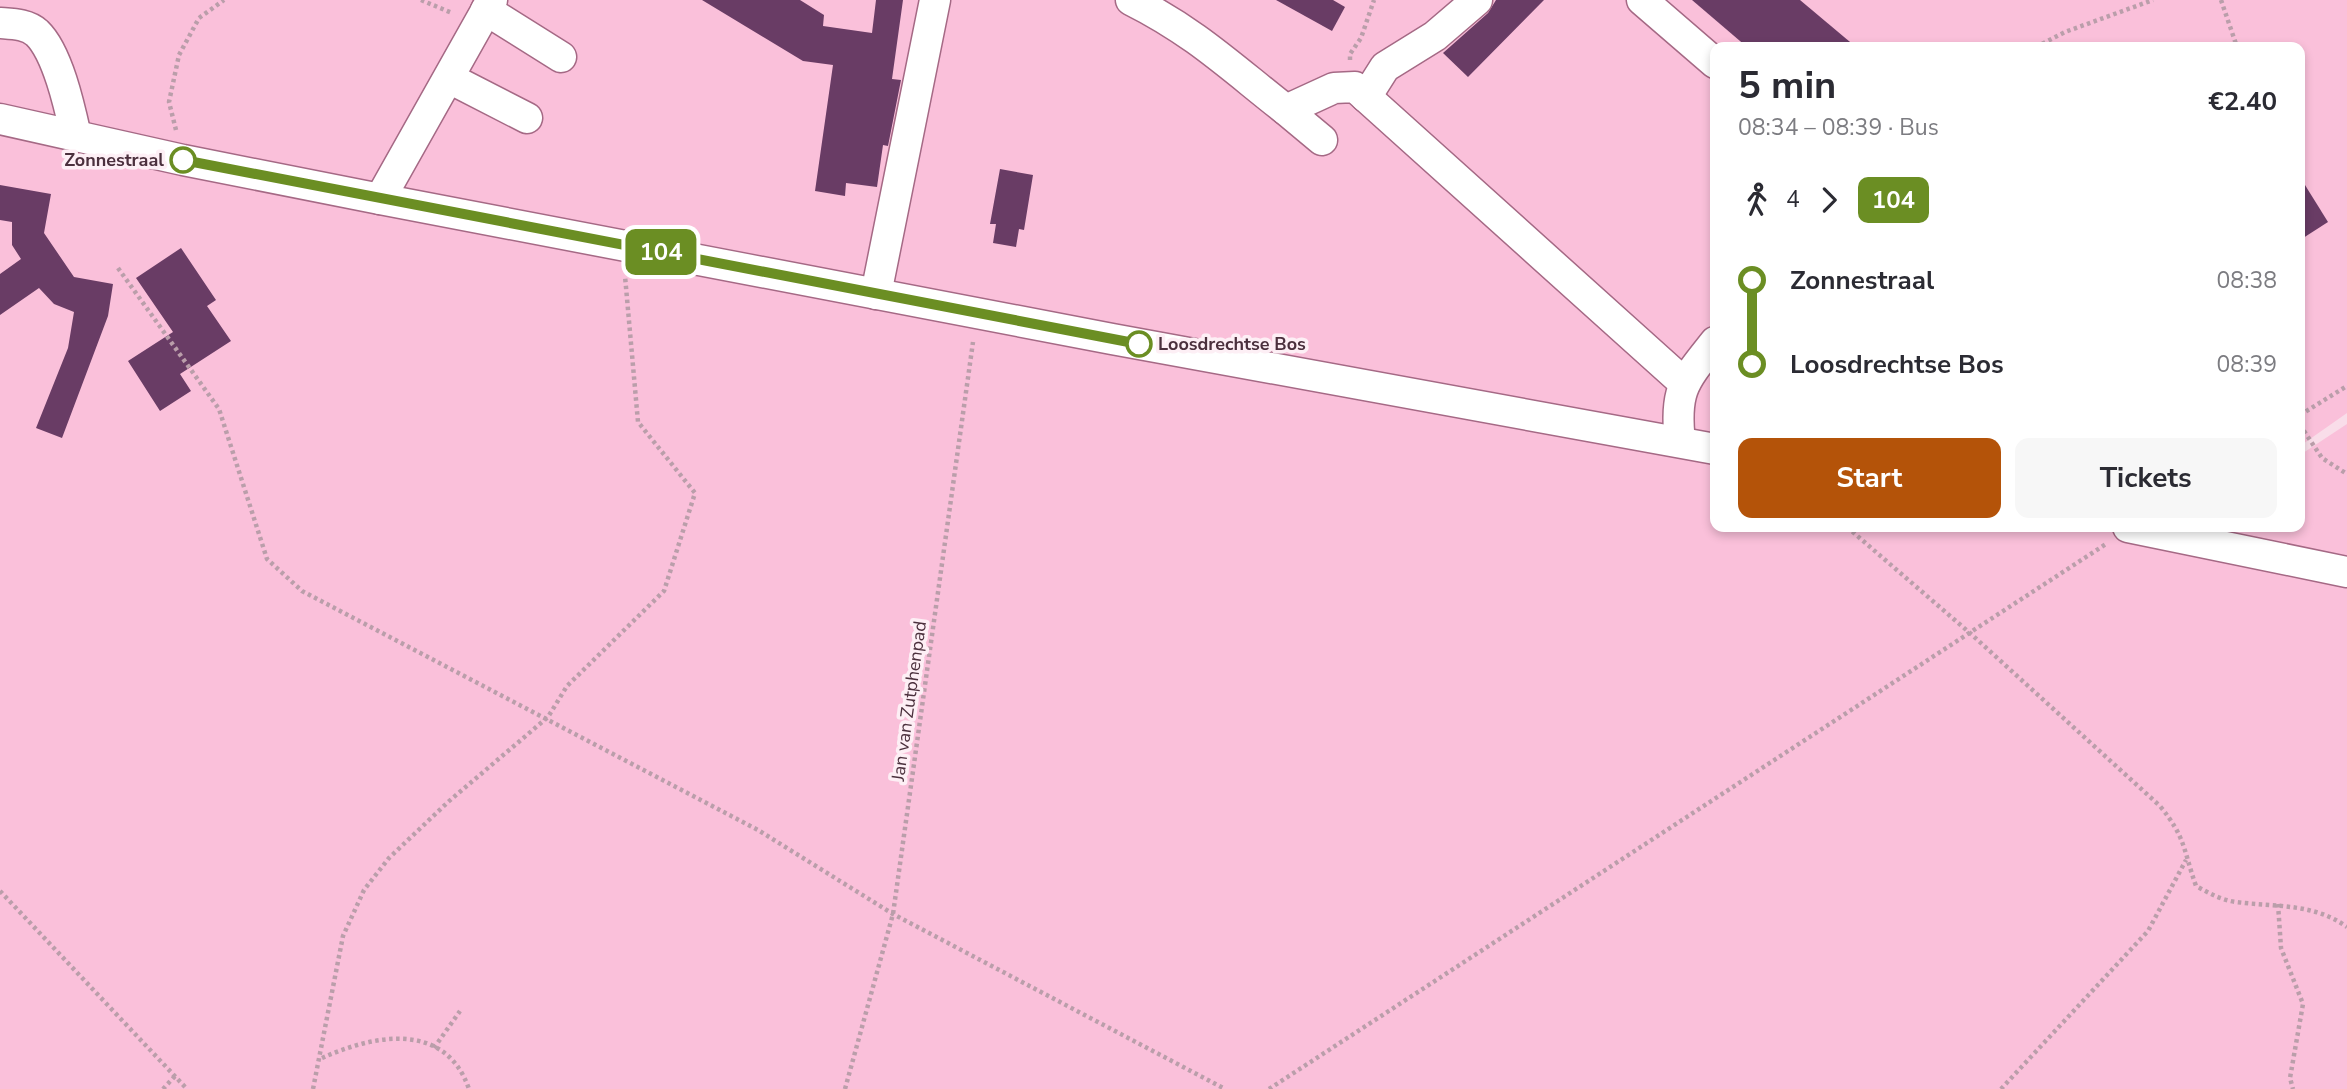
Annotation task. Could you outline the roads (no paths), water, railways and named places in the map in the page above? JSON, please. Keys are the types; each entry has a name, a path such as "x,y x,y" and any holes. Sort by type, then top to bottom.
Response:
{"street":[{"path":"876,294 935,0"},
{"path":"1131,0 1172,20 1209,46 1322,140"},
{"path":"1360,92 1385,67 1434,36 1477,0"},
{"path":"1642,0 1710,60"},
{"path":"380,199 489,5 561,57"},
{"path":"0,23 20,24 37,34 64,84 76,136"},
{"path":"449,78 527,118"},
{"path":"1286,110 1334,88 1360,92 1683,382"},
{"path":"0,119 183,160 380,199 977,313 1710,448"},
{"path":"1680,442 1677,414 1683,382 1710,348"},
{"path":"2152,532 2347,572"}],"place":[{"name":"Zonnestraal","path":"183,160"},
{"name":"Loosdrechtse Bos","path":"1139,344"}]}
